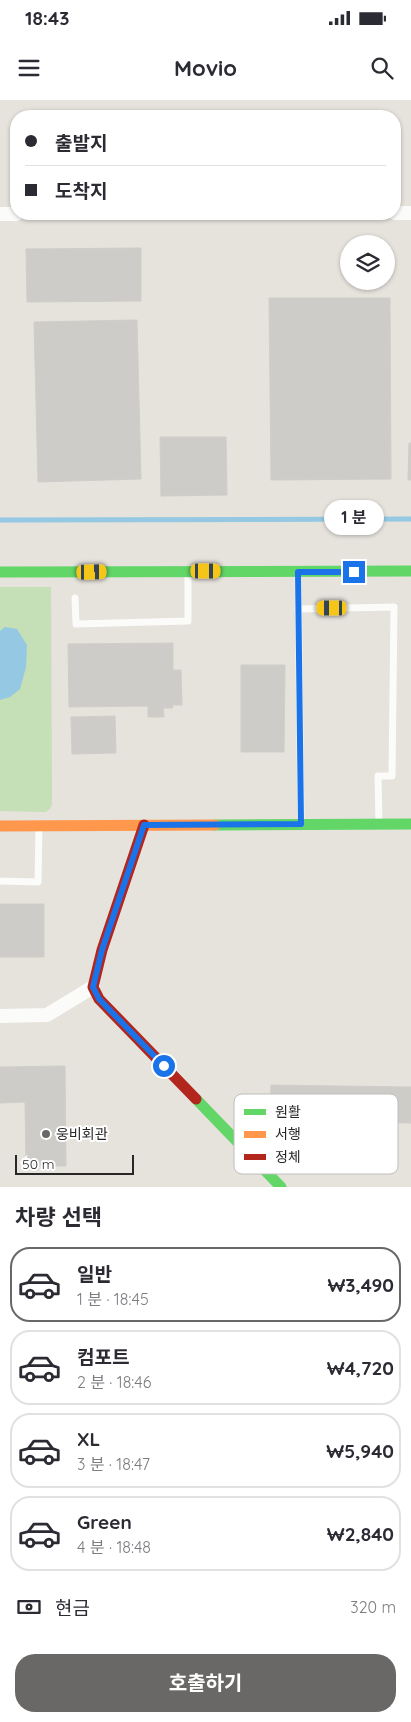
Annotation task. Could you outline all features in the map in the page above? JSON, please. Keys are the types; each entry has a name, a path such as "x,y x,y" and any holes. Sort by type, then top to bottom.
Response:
{"street":[{"path":"0,572 411,572"},
{"path":"0,826 411,824"},
{"path":"144,825 102,950 93,987 99,999 234,1138"},
{"path":"0,1016 47,1015 93,987"},
{"path":"268,1174 281,1187"}],"lane":[{"path":"75,598 76,624 188,621 188,571"},
{"path":"298,572 301,824"},
{"path":"298,609 394,607 392,776 378,776 379,824"},
{"path":"0,881 38,882 39,826"}],"green space":[{"path":"0,587 51,587 52,804 50,809 45,812 0,811"}],"water":[{"path":"5,627 17,629 27,645 26,667 20,689 10,697 0,700 0,631"}],"building":[{"path":"141,248 141,301 27,302 26,249"},
{"path":"269,298 390,298 391,479 271,480"},
{"path":"137,320 141,479 38,482 34,322"},
{"path":"160,437 226,437 227,495 161,496"},
{"path":"409,443 411,443 411,480 408,480"},
{"path":"173,643 173,670 181,670 182,705 172,705 173,708 163,708 164,717 148,717 148,706 69,707 68,644"},
{"path":"241,665 285,665 284,752 241,752"},
{"path":"115,716 116,753 72,754 71,717"},
{"path":"0,904 44,904 44,957 0,957"},
{"name":"웅비회관","path":"65,1066 66,1166 26,1166 25,1102 0,1103 0,1067"},
{"path":"271,1085 411,1087 411,1123 398,1123 398,1094 271,1094"}],"waterway":[{"path":"0,520 411,519"}],"traffic: fast":[{"path":"0,572 411,571"},
{"path":"215,825 411,824"},
{"path":"196,1099 234,1138"},
{"path":"268,1174 281,1187"}],"traffic: slow":[{"path":"0,826 215,825"}],"traffic: jam":[{"path":"144,825 102,950 93,987 99,999 196,1099"}],"place":[{"name":"웅비회관","path":"46,1134"}],"route":[{"path":"164,1066 99,999 93,987 102,950 144,825 301,824 298,572 354,572"}]}
